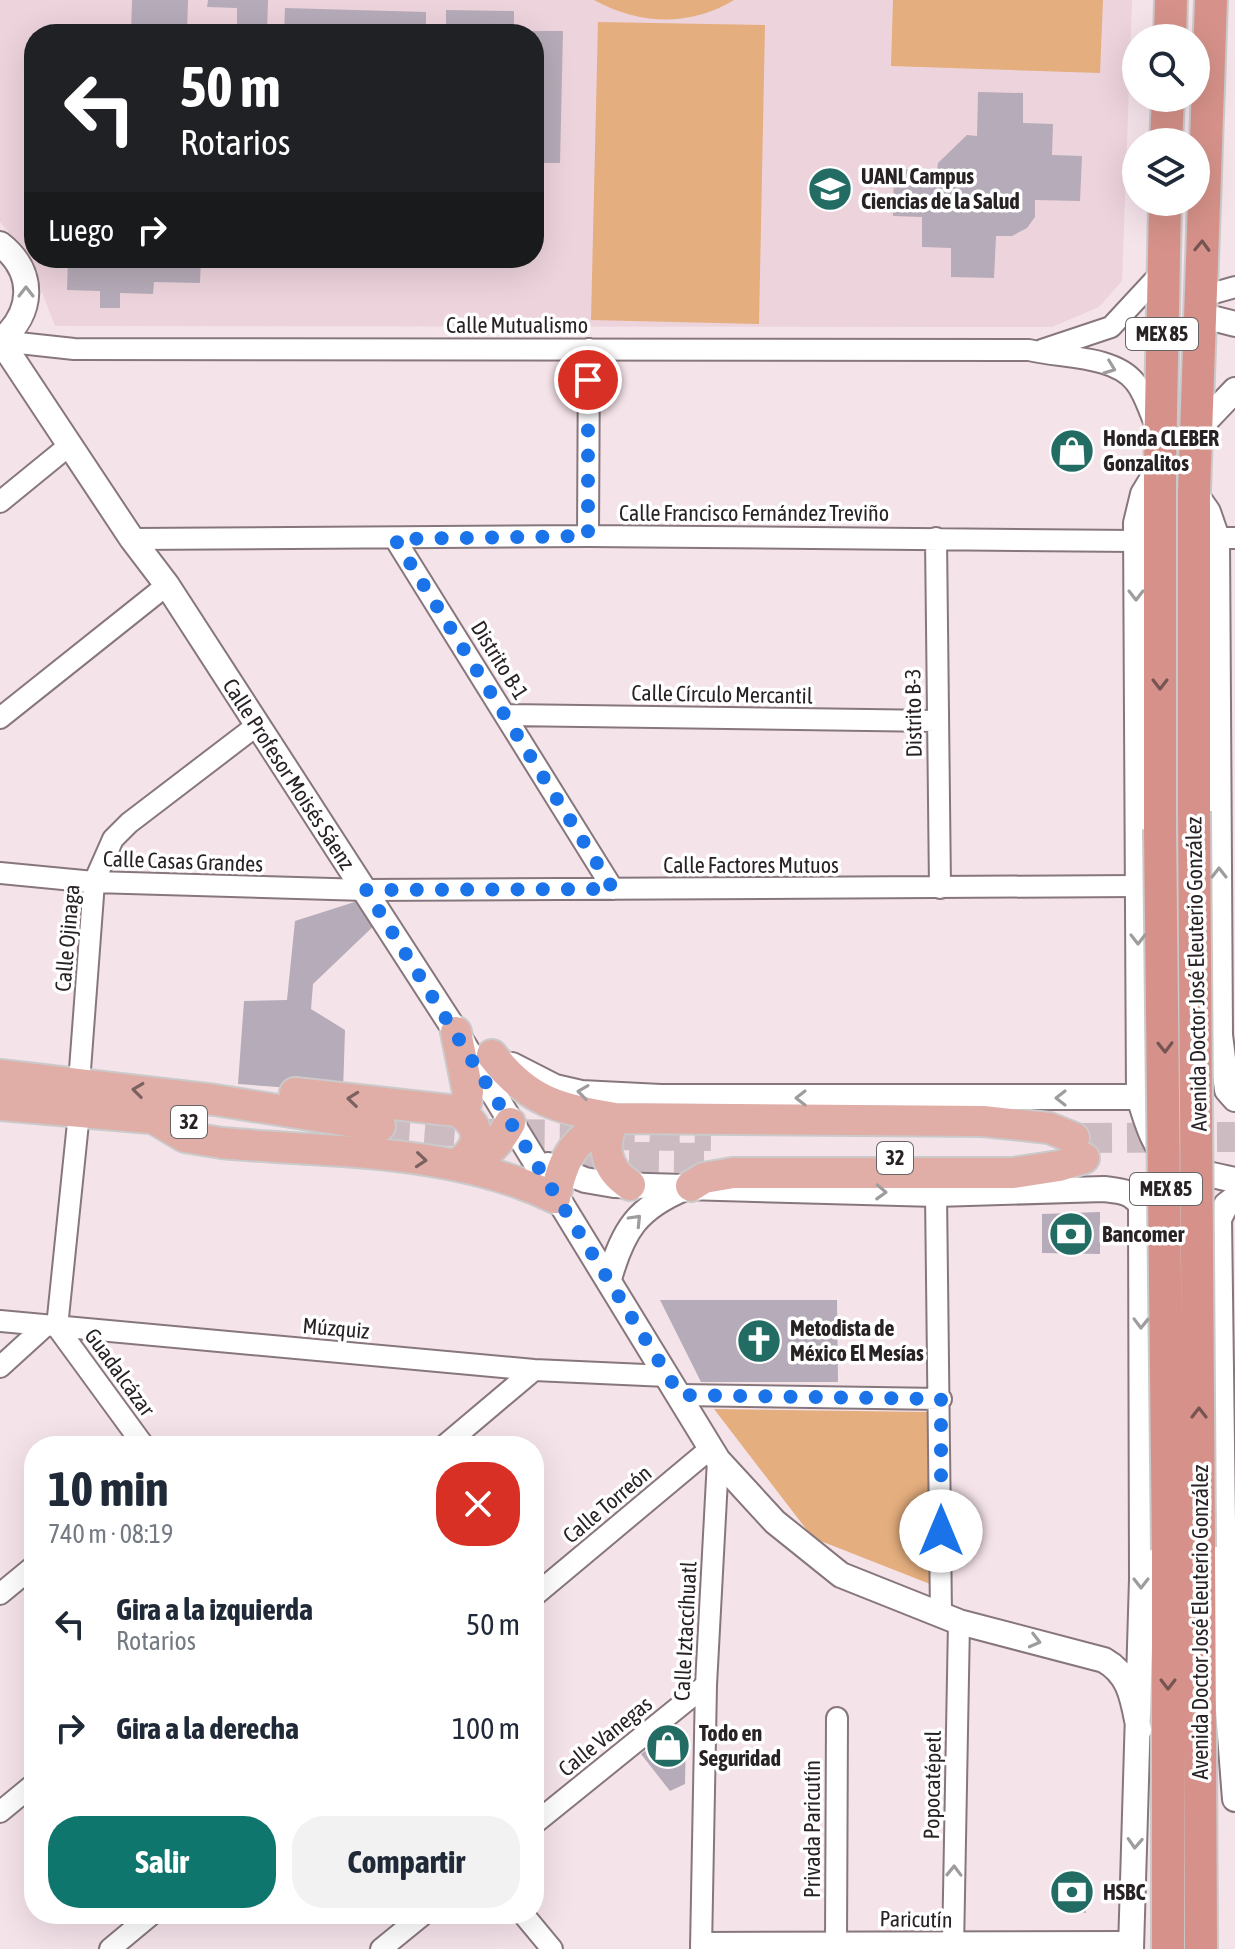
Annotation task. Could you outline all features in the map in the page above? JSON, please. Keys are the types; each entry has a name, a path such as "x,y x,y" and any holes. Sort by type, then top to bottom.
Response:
{"highway":[{"path":"1170,24 1171,0"},
{"name":"Avenida Doctor José Eleuterio González","path":"1168,1949 1183,1548 1194,811 1195,432 1211,0"},
{"name":"Avenida Doctor José Eleuterio González","path":"1164,216 1160,450 1160,829 1183,1548 1201,1949"}],"main road":[{"path":"456,1032 468,1092 466,1104 457,1111"},
{"path":"492,1055 508,1076 532,1095 562,1110 615,1118 983,1121 1049,1128 1080,1144 1059,1166 1013,1173 733,1173 704,1178 691,1186"},
{"name":"32","path":"0,1075 79,1098 153,1118 380,1134 215,1100 79,1098 0,1105"},
{"path":"215,1100 240,1089 273,1090 457,1111 471,1121 478,1141 473,1152 459,1163"},
{"path":"153,1118 185,1137 222,1143 459,1163 558,1185 575,1143 615,1118"},
{"path":"615,1118 608,1137 607,1161 615,1176 630,1185"},
{"path":"459,1163 485,1156 498,1143 510,1123"},
{"name":"32","path":"708,1147 1080,1144"}],"street":[{"path":"0,244 22,267 28,299 15,328 0,341"},
{"name":"Calle Mutualismo","path":"1034,352 1111,327 1162,272"},
{"path":"1200,306 1235,287"},
{"path":"1200,306 1235,324"},
{"name":"Calle Mutualismo","path":"0,341 74,349 1034,352 1102,364 1126,375 1135,382 1160,450"},
{"name":"Calle Profesor Moisés Sáenz","path":"0,341 132,539 167,585 256,726 366,890 531,1157 558,1185"},
{"path":"588,536 589,349"},
{"path":"1195,432 1235,390"},
{"path":"0,502 71,444"},
{"path":"1160,450 1143,494 1136,523 1139,1097 1158,1152 1180,1167 1235,1180"},
{"path":"1194,492 1226,538 1220,1015 1231,1095"},
{"name":"Calle Francisco Fernández Treviño","path":"132,539 588,536 1136,541"},
{"name":"Distrito B-3","path":"936,538 940,888"},
{"name":"Distrito B-1","path":"395,539 613,889"},
{"path":"0,718 167,585"},
{"name":"Calle Círculo Mercantil","path":"506,715 937,721"},
{"name":"Calle Ojinaga","path":"51,1327 79,1098 94,882 113,839 129,823 256,726"},
{"name":"Calle Casas Grandes","path":"0,873 94,882 366,890"},
{"name":"Calle Factores Mutuos","path":"366,890 1137,886"},
{"path":"456,1032 492,1055 555,1087 581,1093 661,1097 1139,1097"},
{"path":"615,1118 661,1097"},
{"path":"1131,1946 1139,1730 1141,1205 1134,1196 1123,1191 936,1194 630,1185 585,1180 558,1185 609,1279 714,1454 775,1522 841,1575 950,1619 1104,1660 1117,1667 1131,1693 1139,1730"},
{"path":"609,1279 617,1249 631,1224 666,1196 691,1186"},
{"path":"936,1194 950,1619"},
{"path":"1235,1198 1226,1205 1219,1219 1221,1373 1228,1402 1230,1672 1235,1799"},
{"path":"1141,1273 1158,1281 1177,1284 1208,1273 1219,1260"},
{"name":"Múzquiz","path":"0,1321 674,1385 941,1399"},
{"path":"0,1367 51,1327"},
{"name":"Guadalcázar","path":"51,1327 136,1436"},
{"path":"1140,1374 1150,1354 1170,1344 1192,1344 1210,1353 1221,1373"},
{"path":"456,1436 534,1370"},
{"name":"Calle Torreón","path":"544,1588 714,1454"},
{"name":"Calle Iztaccíhuatl","path":"701,1946 714,1454"},
{"path":"0,1594 24,1574"},
{"name":"Popocatépetl","path":"950,1619 953,1946"},
{"name":"Calle Vanegas","path":"544,1816 706,1685"},
{"name":"Privada Paricutín","path":"836,1942 837,1718"},
{"path":"0,1812 24,1792"},
{"path":"110,1949 140,1924"},
{"path":"381,1949 412,1924"},
{"path":"531,1924 552,1949"},
{"name":"Paricutín","path":"701,1946 836,1942 953,1946 1131,1946"}],"shaded area":[{"name":"UANL Campus Ciencias de la Salud","path":"0,0 1132,0 1131,24 1122,24 1122,112 1128,112 1127,128 1122,128 1122,281 1099,307 1052,327 55,326 33,268 544,268 544,24 24,24 24,251 0,222"},
{"path":"594,0 734,0 700,15 664,20 629,14"},
{"path":"893,0 1103,0 1100,73 891,66"},
{"path":"598,22 765,25 759,324 591,320"},
{"path":"714,1409 931,1412 930,1584 813,1538"}],"building":[{"path":"132,0 188,0 187,24 131,24"},
{"path":"208,0 268,0 267,24 237,24 237,8 207,7"},
{"path":"285,8 426,12 426,24 284,24"},
{"path":"446,10 514,11 514,24 446,24"},
{"path":"544,31 563,31 560,163 544,163"},
{"path":"978,92 1023,93 1023,123 1053,124 1052,155 1082,156 1080,201 1035,200 1035,217 1027,228 1012,236 996,236 994,278 951,277 951,248 922,247 922,217 893,216 894,169 937,171 938,163 967,135 977,136"},
{"path":"68,268 201,268 200,283 154,282 153,294 120,293 120,308 100,308 100,291 67,290"},
{"path":"367,898 381,919 313,984 311,1009 345,1030 343,1092 238,1084 244,1001 287,1000 295,921"},
{"name":"Bancomer","path":"1100,1212 1100,1254 1042,1253 1042,1214"},
{"name":"Metodista de México El Mesías","path":"660,1300 837,1300 838,1382 701,1382"},
{"path":"675,1728 686,1733 685,1784 670,1791 641,1754"},
{"name":"HSBC","path":"1061,1876 1082,1876 1086,1913 1059,1907"}],"tunnel":[{"path":"380,1126 488,1134 711,1136"},
{"path":"1082,1138 1235,1137"},
{"path":"584,1156 706,1158"}],"place":[{"name":"UANL Campus Ciencias de la Salud","path":"830,189"},
{"name":"Honda CLEBER Gonzalitos","path":"1072,451"},
{"name":"Bancomer","path":"1071,1234"},
{"name":"Metodista de México El Mesías","path":"759,1341"},
{"name":"Todo en Seguridad","path":"668,1746"},
{"name":"HSBC","path":"1072,1892"}],"route":[{"path":"588,380 588,536 395,539 613,889 366,890 680,1395 941,1399 941,1531"}]}
